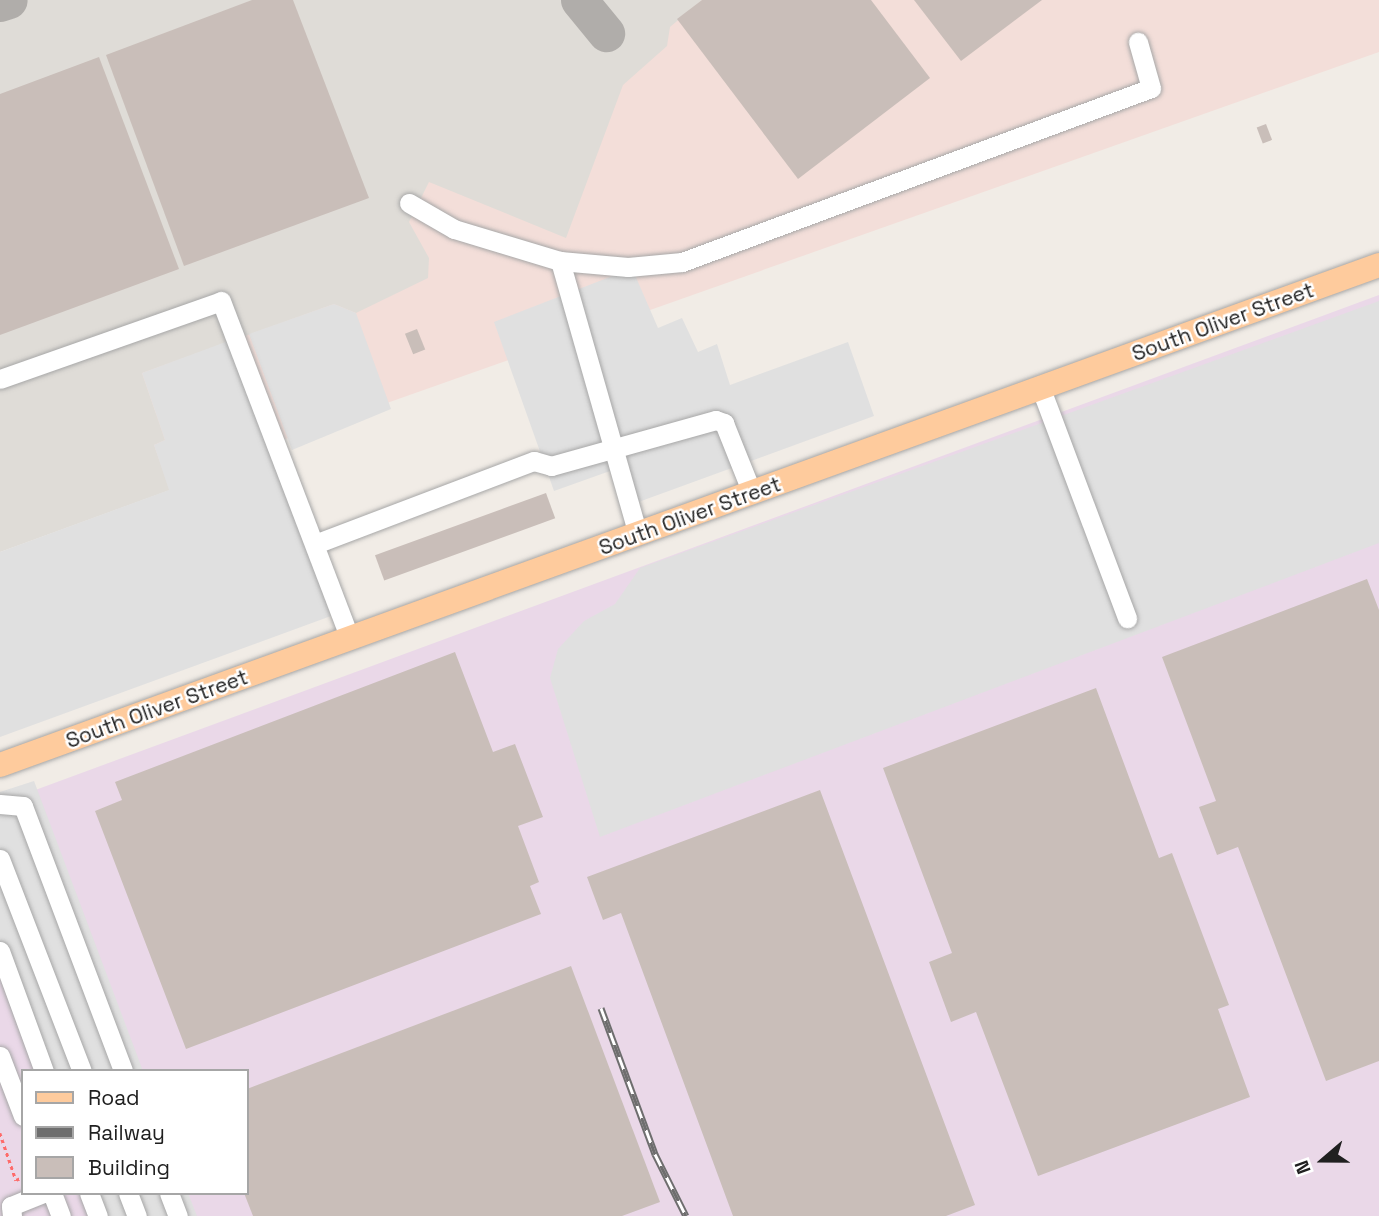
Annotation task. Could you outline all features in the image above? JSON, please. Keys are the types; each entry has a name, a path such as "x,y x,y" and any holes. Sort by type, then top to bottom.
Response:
{"main road":[{"name":"South Oliver Street","path":"0,765 1379,265"}],"street":[{"path":"409,203 454,229 559,261 628,267 682,261 1150,88 1138,42"},
{"path":"559,261 638,534"},
{"path":"0,379 222,301 350,639"},
{"path":"1041,388 1127,618"},
{"path":"315,544 534,461 551,466 614,451 716,420 723,423 752,493"},
{"path":"0,804 23,806 122,1069"},
{"path":"0,859 81,1069"},
{"path":"0,951 43,1069"},
{"path":"0,1056 21,1111"},
{"path":"8,1211 40,1195"},
{"path":"53,1195 61,1216"},
{"path":"90,1195 98,1216"},
{"path":"129,1195 137,1216"},
{"path":"170,1195 178,1216"}],"path":[{"path":"0,1133 16,1180 21,1178"}],"shaded area":[{"path":"0,0 1379,0 1379,52 0,540"},
{"path":"0,0 702,0 670,27 667,46 623,85 566,238 429,182 409,222 429,258 428,278 356,313 334,304 142,373 165,440 154,445 170,490 0,552"},
{"path":"615,275 635,275 658,328 682,318 698,352 717,344 730,385 848,342 874,416 622,508 610,471 554,491 494,322"},
{"path":"1379,295 1379,1216 0,1216 0,803"},
{"path":"1379,301 1379,543 600,837 550,678 558,649 584,621 615,604 640,568"},
{"path":"334,304 356,313 391,409 292,450 249,334"},
{"path":"231,340 331,616 0,737 0,552 169,490 154,445 165,440 142,373"},
{"path":"34,781 142,1069 39,1069 0,965 0,792"},
{"path":"86,1195 189,1195 197,1216 94,1216"}],"building":[{"path":"252,0 293,0 369,198 184,266 106,55"},
{"path":"702,0 871,0 930,78 798,179 677,19"},
{"path":"914,0 1042,0 961,61"},
{"path":"99,57 179,269 0,335 0,94"},
{"path":"1266,124 1272,140 1263,143 1257,128"},
{"path":"417,329 425,349 413,354 405,334"},
{"path":"546,493 555,518 384,581 375,555"},
{"path":"1367,579 1379,610 1379,1061 1326,1081 1238,847 1217,855 1199,807 1216,801 1162,657"},
{"path":"455,652 493,752 515,744 543,817 518,826 539,882 530,886 541,914 186,1049 95,811 122,800 115,782"},
{"path":"1096,688 1159,858 1172,853 1229,1005 1218,1009 1250,1097 1038,1176 976,1012 951,1022 929,962 952,953 883,768"},
{"path":"820,790 975,1205 946,1216 733,1216 621,913 603,920 587,877"},
{"path":"571,966 660,1202 622,1216 253,1216 245,1195 248,1195 248,1089"}],"taxiway":[{"path":"0,3 9,0"},
{"path":"579,0 606,33"}],"railway":[{"path":"601,1008 655,1154 686,1216"}]}
